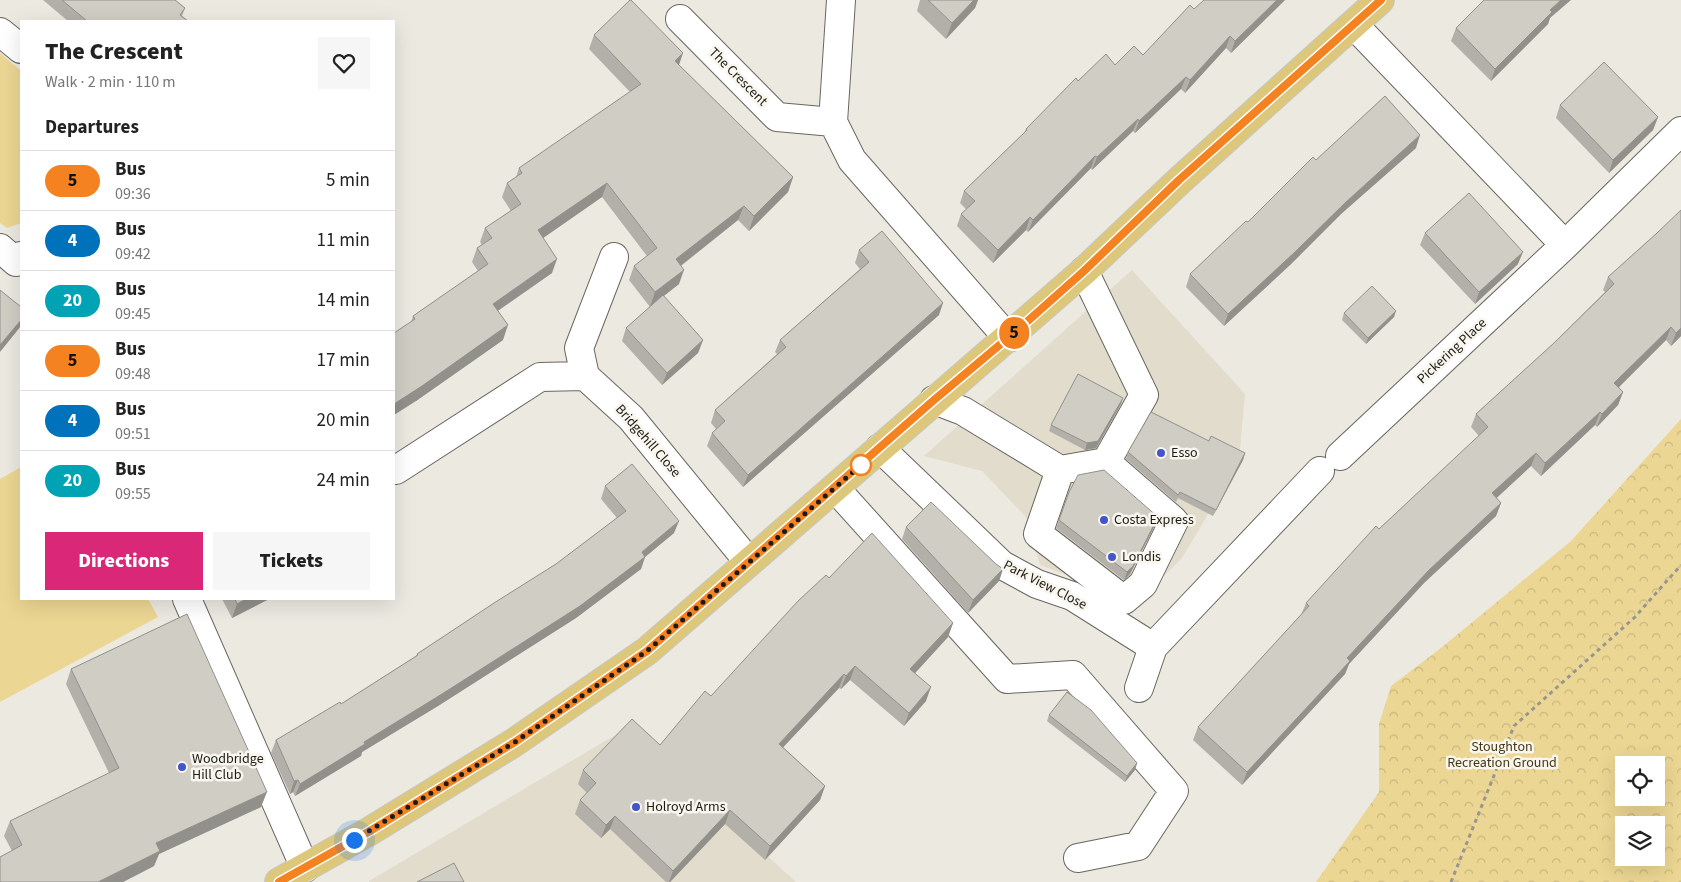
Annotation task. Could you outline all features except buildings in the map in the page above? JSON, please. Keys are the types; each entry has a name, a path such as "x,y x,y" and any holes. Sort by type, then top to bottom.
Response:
{"main road":[{"path":"279,882 462,775 647,651 1084,271 1179,180 1380,0"}],"street":[{"path":"841,0 833,122 852,160 1008,338"},
{"name":"The Crescent","path":"680,20 777,117 833,122"},
{"path":"1354,25 1565,246"},
{"path":"0,32 20,48"},
{"name":"Pickering Place","path":"1153,648 1330,464 1565,246 1681,131"},
{"path":"0,248 16,262 20,257"},
{"path":"396,470 540,377 585,376 579,348 614,257"},
{"path":"1084,271 1144,395 1106,462"},
{"name":"Bridgehill Close","path":"585,376 631,418 748,562"},
{"path":"934,400 963,410 1060,470 1106,462"},
{"name":"Park View Close","path":"880,448 1002,565 1037,584 1072,596 1153,648"},
{"path":"1060,470 1038,534 1124,600 1143,584 1174,521 1106,462"},
{"path":"835,488 1007,679 1073,675 1174,792 1138,846 1078,858"},
{"path":"187,600 304,868"},
{"path":"1139,688 1153,648"}],"path":[{"path":"1451,882 1514,726 1635,617 1681,565"}],"shaded area":[{"path":"1132,270 1245,394 1240,450 1203,523 1182,558 1138,602 1040,565 1026,517 982,471 924,456"},
{"path":"627,728 796,882 369,882 369,881"}],"green space":[{"path":"0,53 20,70 20,223 7,228 0,223"},
{"name":"Stoughton Recreation Ground","path":"1681,419 1681,882 1316,882 1379,792 1379,724 1391,686 1441,648 1571,541"},
{"path":"20,468 20,600 149,600 158,617 0,702 0,479"}],"bus line":[{"name":"5","path":"279,882 370,831 515,742 647,651 934,400 1021,327 1084,271 1179,180 1381,0"}],"place":[{"name":"Esso","path":"1161,453"},
{"name":"Costa Express","path":"1104,520"},
{"name":"Londis","path":"1112,557"},
{"name":"Woodbridge Hill Club","path":"182,767"},
{"name":"Holroyd Arms","path":"636,807"}],"route":[{"path":"354,840 515,742 647,651 861,465"}]}
